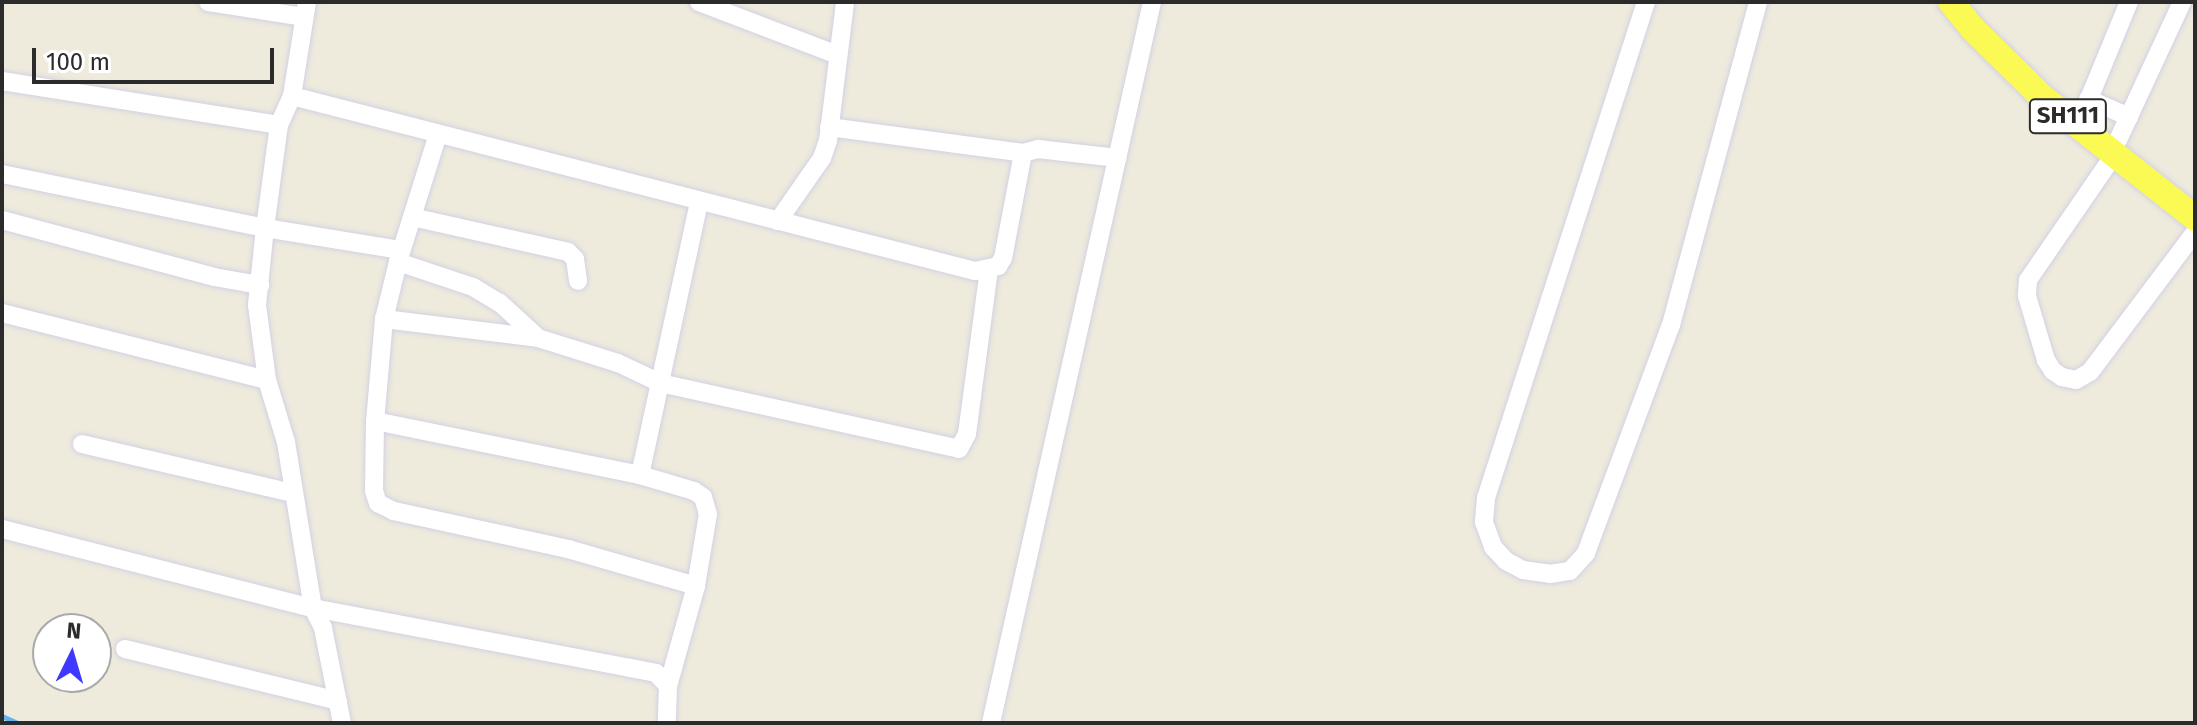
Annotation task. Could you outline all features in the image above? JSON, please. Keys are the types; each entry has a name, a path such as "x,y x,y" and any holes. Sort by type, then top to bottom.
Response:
{"main road":[{"name":"SH111","path":"1951,2 2024,81 2121,136 2195,218"},
{"name":"SH111","path":"1970,2 2034,70 2094,110 2195,203"}],"street":[{"path":"208,2 306,10 292,96 279,125 257,305 267,380 286,442 313,608 323,628 342,723"},
{"path":"699,2 838,55"},
{"path":"778,221 822,158 829,127 845,2"},
{"path":"991,723 1152,2"},
{"path":"1646,2 1486,498 1484,522 1493,547 1506,561 1523,570 1550,574 1570,571 1586,553 1671,325 1758,2"},
{"path":"2094,110 2129,2"},
{"path":"2182,2 2121,136 2028,280 2027,296 2046,360 2053,371 2076,380 2090,372 2195,232"},
{"path":"2,81 279,125"},
{"path":"292,96 975,271 989,270 1003,258 1023,153"},
{"path":"829,127 1023,153 1038,149 1117,158"},
{"path":"438,134 384,319 375,421 374,491 378,503 385,508 568,549 696,586"},
{"path":"2,174 400,256 473,287 500,303 538,338"},
{"path":"640,475 699,201"},
{"path":"412,217 568,252 575,259 578,281"},
{"path":"2,220 214,277 260,285"},
{"path":"384,319 538,338 618,363 660,383 959,449 967,434 989,270"},
{"path":"2,313 267,380"},
{"path":"375,421 640,475 694,491 708,504 696,586 668,686 667,723"},
{"path":"82,444 293,493"},
{"path":"2,529 313,608 626,665 656,673 668,686"},
{"path":"125,649 338,701"}],"waterway":[{"path":"2,716 18,723"}]}
